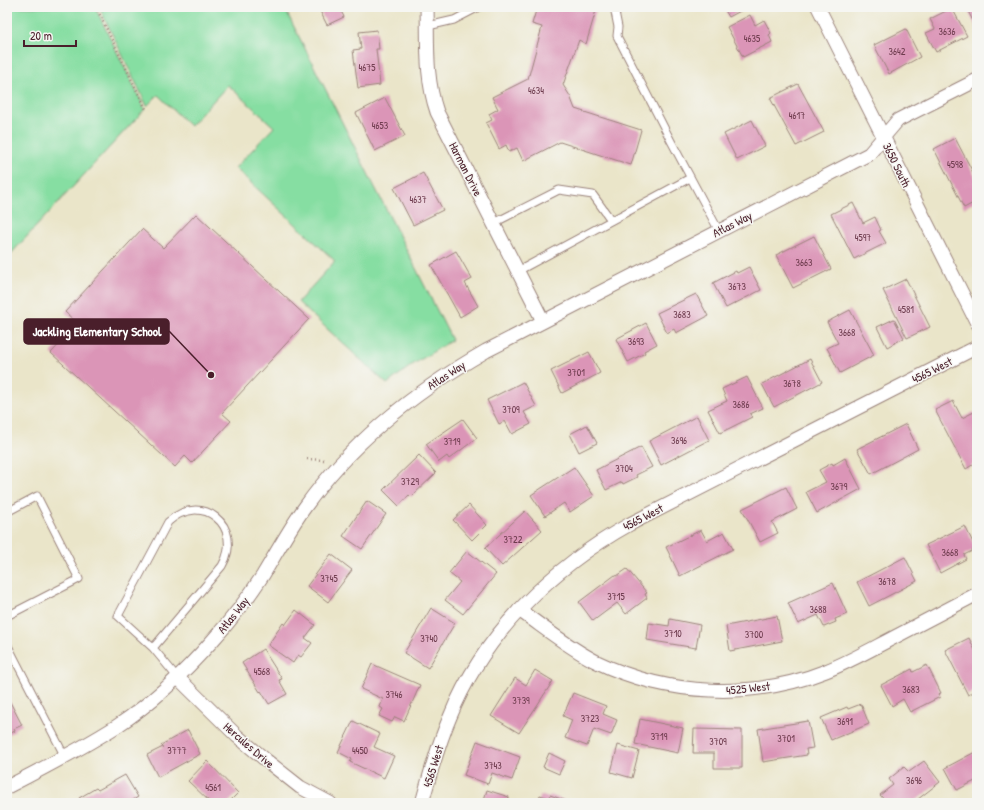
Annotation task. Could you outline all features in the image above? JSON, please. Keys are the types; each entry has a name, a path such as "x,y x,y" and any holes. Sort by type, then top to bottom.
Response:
{"street":[{"name":"Harman Drive","path":"427,7 428,66 432,96 442,122 543,321"},
{"name":"3650 South","path":"818,7 977,323"},
{"name":"Atlas Way","path":"7,787 65,757 118,725 177,677 231,619 263,575 305,506 342,461 364,439 410,399 436,380 486,351 543,321 869,154 898,120 977,80"},
{"name":"4565 West","path":"422,803 438,748 450,715 466,683 500,633 539,590 557,573 594,545 612,534 977,347"},
{"name":"4525 West","path":"520,610 571,647 597,662 626,674 656,683 686,689 715,691 745,690 800,680 825,671 851,660 977,594"},
{"name":"Hercules Drive","path":"177,677 237,736 267,761 300,787 330,803"}],"lane":[{"path":"428,26 454,20 479,7"},
{"path":"614,7 618,27 617,36 719,231"},
{"path":"518,271 690,178"},
{"path":"494,223 559,190 593,195 611,220"},
{"path":"7,512 37,496 79,579 7,616"},
{"path":"153,648 222,566 226,558 229,549 227,532 216,517 208,512 190,510 182,512 174,516 168,522 118,616 153,648 177,677"},
{"path":"7,644 65,757"}],"path":[{"path":"96,7 146,109"}],"green space":[{"path":"7,7 95,7 145,109 7,258"},
{"path":"99,7 284,7 452,340 412,365 387,384 298,302 335,261 235,168 274,127 228,85 190,126 158,95 147,106"}],"building":[{"path":"323,7 339,7 344,17 327,25 319,9"},
{"path":"537,7 597,7 586,44 579,40 563,85 570,96 575,109 641,130 631,165 560,142 523,161 517,148 509,152 506,145 499,149 486,123 492,120 489,114 498,109 492,97 528,79 542,27 532,24"},
{"path":"723,7 748,7 729,17"},
{"path":"977,7 977,29 968,11"},
{"path":"952,8 967,36 936,52 926,33 935,29 930,19"},
{"path":"750,15 755,25 764,20 771,33 769,35 772,42 743,57 727,27"},
{"path":"906,29 920,57 889,74 874,45"},
{"path":"377,30 379,49 376,49 380,85 358,88 353,50 361,49 359,32"},
{"path":"798,84 824,132 796,146 770,98"},
{"path":"385,98 405,136 375,151 356,113"},
{"path":"752,120 765,146 737,160 724,134"},
{"path":"955,138 977,180 977,201 964,208 934,149"},
{"path":"423,173 443,210 413,225 394,188"},
{"path":"853,203 863,223 875,217 881,230 879,231 886,243 854,259 831,214"},
{"path":"196,214 309,319 222,413 231,421 192,463 185,456 175,467 51,353 78,324 65,312 142,229 163,248"},
{"path":"814,236 831,269 793,288 776,255"},
{"path":"456,251 472,279 465,283 478,306 460,317 431,265"},
{"path":"749,267 761,290 726,308 713,283 736,271 737,273"},
{"path":"906,279 930,327 907,338 883,290"},
{"path":"696,294 708,316 676,333 674,329 667,333 657,313"},
{"path":"850,310 874,355 840,373 827,348 838,343 827,322"},
{"path":"894,319 904,338 887,347 877,327"},
{"path":"646,323 657,344 644,351 645,353 628,362 616,339"},
{"path":"589,352 600,373 562,393 551,371"},
{"path":"810,359 822,382 774,407 762,384"},
{"path":"747,377 763,408 750,414 752,417 720,433 708,410 727,401 722,389"},
{"path":"523,382 536,406 524,412 531,424 512,434 505,421 499,424 487,400"},
{"path":"953,401 962,418 974,412 977,418 977,462 966,469 935,410"},
{"path":"697,416 709,440 661,465 649,441"},
{"path":"463,419 477,438 449,459 447,456 439,462 426,444"},
{"path":"906,424 918,449 871,474 857,449"},
{"path":"587,425 597,443 579,452 570,434"},
{"path":"641,447 652,467 623,484 622,482 606,490 596,470"},
{"path":"419,455 436,473 411,497 409,495 399,506 383,490"},
{"path":"845,458 861,489 817,513 806,492 826,482 819,470 832,463 833,465"},
{"path":"574,467 594,496 570,512 564,503 545,516 531,495"},
{"path":"786,487 797,509 772,522 778,533 760,542 742,509"},
{"path":"367,501 386,514 362,549 343,536"},
{"path":"469,505 487,525 472,540 453,520"},
{"path":"525,511 542,530 502,566 485,548"},
{"path":"965,526 976,549 964,555 966,559 940,573 926,545"},
{"path":"701,530 707,541 724,532 733,549 680,576 666,547"},
{"path":"467,551 496,574 463,614 445,600 460,582 449,573"},
{"path":"331,554 352,570 328,602 307,586"},
{"path":"905,557 917,581 869,606 857,582"},
{"path":"627,569 647,593 645,594 647,598 626,614 617,603 593,621 579,602 615,575 617,576"},
{"path":"833,583 847,614 835,619 836,622 824,627 818,615 798,624 788,603"},
{"path":"431,608 455,623 428,668 404,653"},
{"path":"296,610 315,625 305,638 312,643 301,657 298,655 293,663 268,645 283,623 285,625"},
{"path":"777,616 782,641 730,651 726,626"},
{"path":"670,619 700,625 696,648 647,640 649,623 669,626"},
{"path":"969,638 977,654 977,690 968,695 945,650"},
{"path":"263,649 282,679 279,680 287,694 269,704 242,663"},
{"path":"372,664 420,685 404,721 395,717 392,722 379,716 383,709 380,707 383,699 361,689"},
{"path":"927,665 941,693 938,694 940,697 910,712 903,699 892,706 881,685 912,669 913,672"},
{"path":"535,670 553,681 519,733 491,716 515,678 526,685"},
{"path":"573,693 606,706 603,714 617,720 611,735 594,729 587,746 565,738 572,720 563,716"},
{"path":"10,702 22,725 7,735 7,703"},
{"path":"861,704 869,724 831,740 821,718 847,707 848,709"},
{"path":"640,719 683,728 678,753 635,744"},
{"path":"353,721 380,734 374,747 394,756 384,778 350,762 352,759 338,752"},
{"path":"808,721 813,748 806,749 807,755 763,762 758,729"},
{"path":"694,729 742,730 742,768 714,768 714,753 693,753"},
{"path":"188,730 200,754 158,777 147,755 163,747 161,745"},
{"path":"477,741 520,757 512,780 492,773 488,784 464,775"},
{"path":"618,745 639,751 632,778 611,772"},
{"path":"977,751 977,780 957,790 945,768"},
{"path":"549,753 565,761 559,774 543,767"},
{"path":"207,761 238,793 228,803 211,803 188,781"},
{"path":"924,761 940,782 913,803 887,803 880,795 893,785 889,779 904,767 909,772"},
{"path":"125,775 138,797 128,803 82,803 79,798 96,788 98,790"},
{"path":"487,790 509,797 507,803 483,803"},
{"path":"540,795 549,798 550,795 572,803 537,803"}],"place":[{"name":"Jackling Elementary School","path":"211,375"}]}
